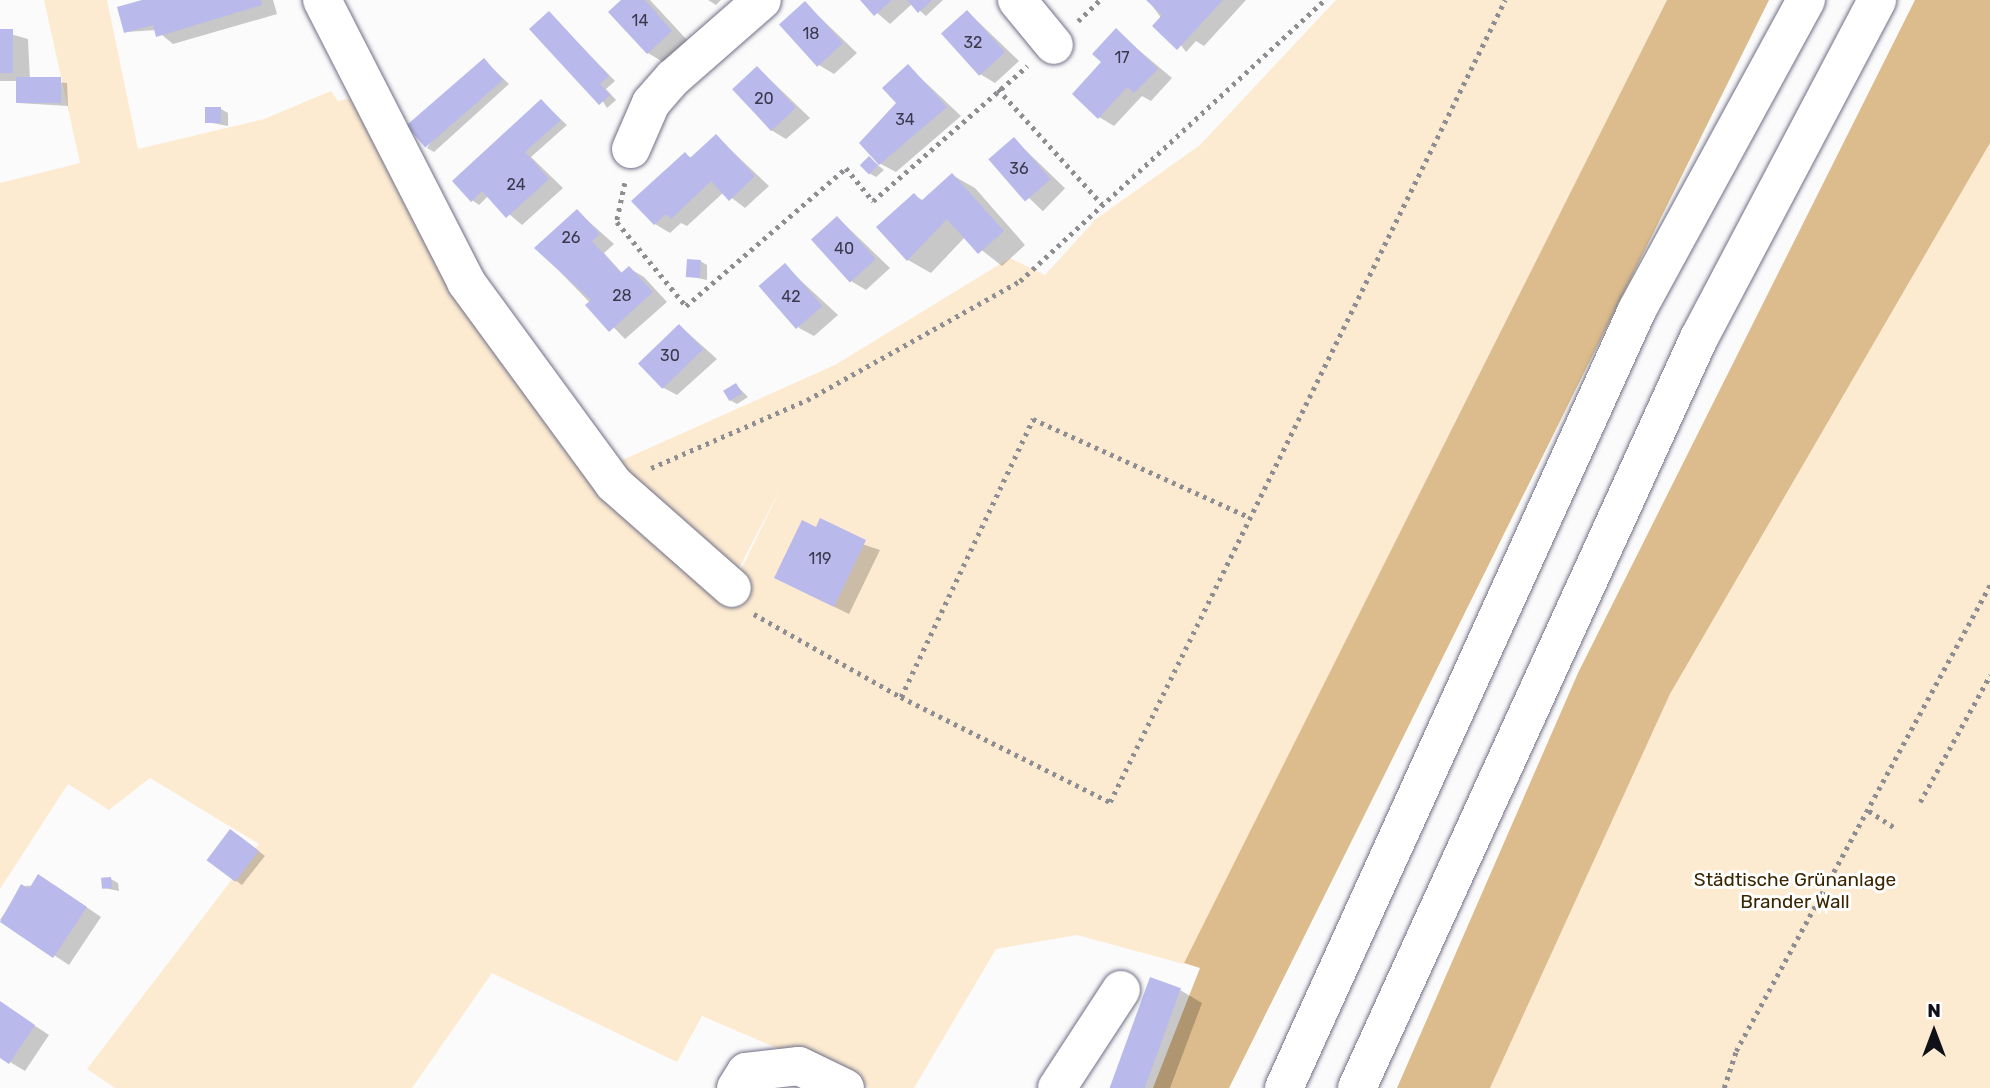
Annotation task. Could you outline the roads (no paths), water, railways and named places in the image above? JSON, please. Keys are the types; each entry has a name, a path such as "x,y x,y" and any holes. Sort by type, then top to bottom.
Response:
{"main road":[{"path":"322,0 466,282 614,484 732,589"},
{"path":"631,149 651,103 673,78 762,0"},
{"path":"1017,0 1054,45"},
{"path":"1284,1088 1637,310 1806,0"},
{"path":"1357,1088 1699,338 1877,0"},
{"path":"1057,1088 1122,990"},
{"path":"736,1088 746,1072 799,1066 845,1088"}],"park label":[{"name":"Städtische Grünanlage Brander Wall","path":"1795,891"}]}
